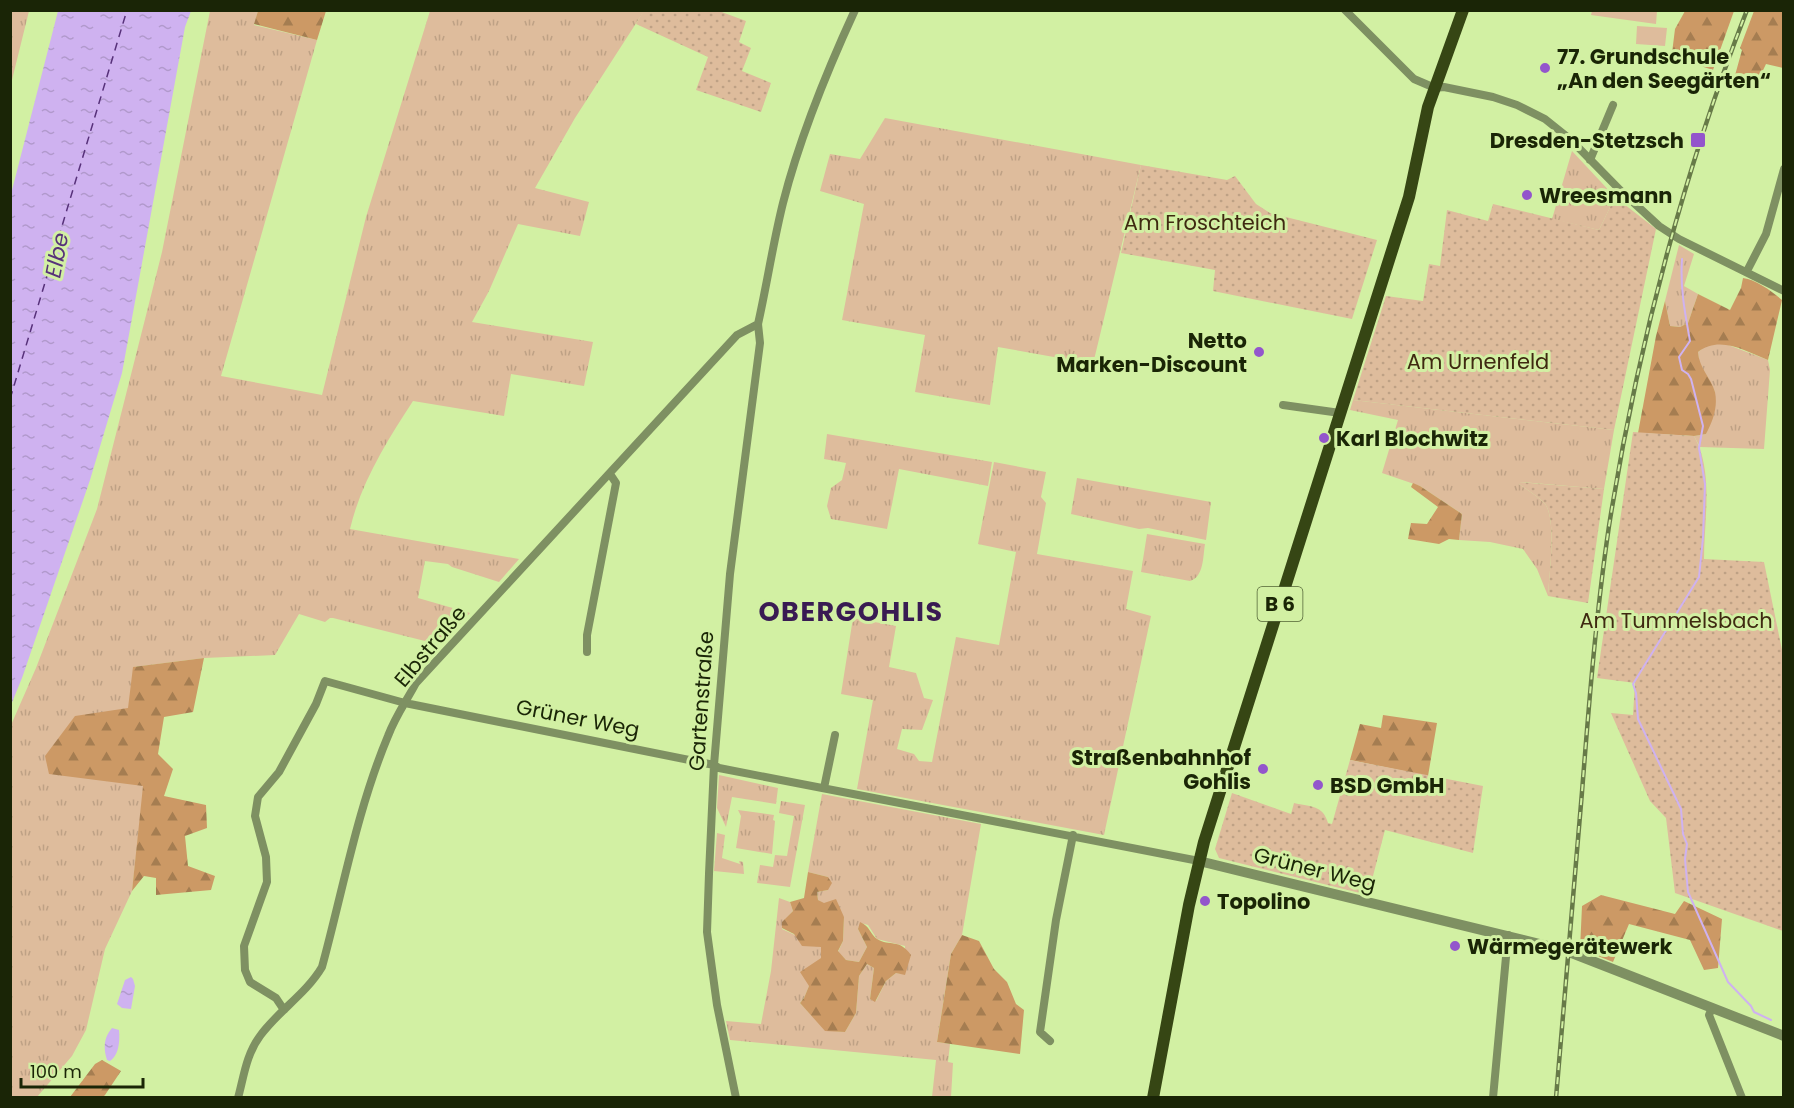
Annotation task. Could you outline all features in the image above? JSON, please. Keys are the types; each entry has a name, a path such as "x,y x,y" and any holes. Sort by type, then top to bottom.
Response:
{"main road":[{"name":"B 6","path":"1153,1098 1199,861 1409,197 1428,106 1464,10"}],"street":[{"name":"Gartenstraße","path":"736,1098 717,1005 707,932 714,765 730,574 760,343 758,324 783,204 799,149 830,65 855,10"},
{"path":"1345,10 1414,79 1435,88 1444,87 1492,97 1517,105 1545,119 1559,129 1659,226 1784,291"},
{"path":"1590,160 1612,105"},
{"path":"1747,271 1766,234 1784,170"},
{"name":"Elbstraße","path":"238,1098 247,1059 260,1036 314,982 322,967 356,832 388,734 416,683 737,335 758,324"},
{"path":"1283,405 1340,413"},
{"path":"587,652 587,635 616,483 610,474"},
{"name":"Grüner Weg","path":"284,1010 276,998 250,982 245,970 244,946 267,882 266,857 255,816 258,797 279,772 316,704 325,681 405,704 714,765 719,768 1199,861 1508,935 1568,951 1784,1036"},
{"path":"824,788 835,735"},
{"path":"1050,1041 1040,1032 1056,920 1073,835"},
{"path":"1493,1098 1508,935"},
{"path":"1712,1008 1709,1015 1742,1098"}],"green space":[{"path":"258,10 326,11 317,40 254,24"},
{"path":"644,10 719,11 746,21 739,42 751,48 742,71 771,83 761,112 696,90 708,57 636,24"},
{"path":"1592,10 1657,11 1656,24 1591,15"},
{"path":"10,11 29,11 11,84"},
{"path":"210,11 258,11 254,25 317,40 221,376 322,395 366,217 430,11 644,11 575,118 535,188 589,202 580,236 518,224 489,291 472,322 593,342 584,386 511,374 504,416 413,401 376,462 361,495 350,529 519,559 499,582 448,564 425,561 418,598 470,613 441,645 333,618 325,622 299,614 275,655 204,658 134,667 144,786 132,891 105,949 86,1030 72,1056 37,1097 11,1098 11,725 36,668 97,509 162,252"},
{"path":"1685,11 1734,11 1713,70 1685,61 1672,53 1675,29"},
{"path":"1754,11 1784,11 1783,68 1766,64 1756,85 1734,79 1742,50 1740,48"},
{"path":"1637,26 1667,28 1665,46 1636,44"},
{"path":"885,118 1141,165 1093,364 998,347 990,405 915,392 925,335 842,320 864,204 820,191 830,154 860,159"},
{"path":"1572,151 1615,197 1599,230 1552,219"},
{"name":"Am Froschteich","path":"1141,165 1227,180 1235,176 1256,204 1270,213 1377,240 1352,319 1213,291 1215,270 1121,253"},
{"name":"Am Urnenfeld","path":"1615,197 1656,229 1614,430 1353,400 1386,296 1423,301 1429,264 1440,266 1447,210 1488,221 1493,204 1599,230"},
{"path":"1679,245 1694,254 1684,286 1698,294 1688,323 1680,327 1670,326 1665,301"},
{"path":"1743,278 1759,283 1782,300 1768,360 1733,346 1706,347 1698,352 1699,358 1715,392 1716,403 1713,419 1706,434 1694,436 1638,433 1656,336 1665,301 1670,326 1680,327 1688,323 1698,294 1730,310 1741,288"},
{"path":"1723,343 1768,360 1770,370 1764,449 1700,447 1694,436 1706,434 1715,392 1699,362 1698,352 1707,345"},
{"path":"1353,400 1614,430 1604,489 1520,482 1519,484 1542,501 1549,511 1551,562 1548,596 1537,569 1523,549 1490,542 1459,540 1462,514 1420,486 1382,473 1398,420 1350,410"},
{"name":"Am Tummelsbach","path":"1633,432 1694,436 1700,450 1706,480 1704,559 1764,562 1783,655 1783,931 1675,893 1666,818 1650,801 1611,713 1633,715 1635,683 1597,678"},
{"path":"827,434 992,462 988,486 899,469 887,529 831,519 827,506 831,488 842,480 846,463 824,459"},
{"path":"994,462 1046,472 1041,497 1046,503 1037,554 1133,571 1126,609 1151,616 1104,835 857,789 873,700 841,694 853,618 896,626 889,667 916,673 924,698 933,700 922,730 902,729 897,749 914,754 919,761 932,762 956,637 999,645 1016,552 978,544"},
{"path":"1077,478 1211,502 1206,540 1148,528 1139,529 1071,514"},
{"path":"1519,482 1604,489 1588,603 1548,596 1551,562 1549,511 1542,501"},
{"path":"1413,483 1462,514 1459,540 1449,539 1439,544 1408,539 1411,523 1427,524 1438,507 1411,487"},
{"path":"1147,534 1205,544 1202,566 1195,579 1190,581 1141,572"},
{"path":"204,658 193,712 164,717 158,754 173,769 164,796 206,805 207,828 185,836 188,866 215,876 211,890 156,895 156,878 144,876 132,891 143,786 49,774 45,756 75,716 128,708 133,667"},
{"path":"1383,715 1437,723 1428,776 1350,760 1360,724 1381,728"},
{"path":"1350,760 1483,786 1473,853 1385,830 1368,895 1219,858 1215,849 1232,793 1291,814 1294,803 1315,808 1323,813 1328,823 1332,824"},
{"path":"719,775 778,788 776,804 732,797 726,827 717,808"},
{"path":"822,794 981,824 962,935 951,954 937,1042 950,1044 948,1062 953,1063 951,1097 932,1097 936,1060 730,1040 726,1021 761,1024 771,971 779,898 790,902 793,911 783,922 782,929 821,947 821,958 800,1003 825,1030 845,1032 856,1013 859,976 867,964 874,968 870,999 876,1001 886,981 896,973 905,974 905,946 877,939 868,925 861,923 858,929 867,947 859,962 846,960 838,952 843,941 844,917 818,900 817,892 828,890 828,877 808,872"},
{"path":"781,801 805,805 790,887 757,883 760,865 773,867 775,855 787,856 794,816 779,813"},
{"path":"738,810 774,815 772,854 736,848 741,816"},
{"path":"717,833 725,835 722,858 740,864 739,861 743,862 744,874 714,871"},
{"path":"808,872 828,877 832,883 828,890 817,892 818,900 824,903 836,899 844,917 843,941 838,951 846,960 859,962 867,947 858,929 860,922 877,939 902,946 911,955 905,975 896,973 886,981 875,1002 870,999 874,968 867,964 859,976 856,1013 845,1032 825,1031 800,1003 809,986 800,972 821,958 821,947 802,946 794,934 782,928 782,922 793,911 790,902 804,898"},
{"path":"1601,895 1675,914 1684,901 1722,919 1718,968 1704,970 1690,940 1629,924 1613,962 1580,949 1582,906"},
{"path":"962,935 979,941 994,969 1007,982 1016,1004 1024,1010 1020,1054 937,1042 951,954"},
{"path":"102,1060 121,1071 105,1095 103,1097 70,1097 95,1064"}],"water":[{"name":"Elbe","path":"58,11 191,11 185,27 122,373 90,480 11,705 11,194"},
{"path":"131,977 135,986 131,1009 122,1008 117,1004 125,980"},
{"path":"112,1028 119,1030 119,1039 117,1051 110,1061 107,1060 105,1047 107,1035"}],"waterway":[{"path":"1682,259 1682,291 1690,341 1679,357 1682,370 1691,379 1703,426 1699,448 1705,484 1699,577 1633,684 1638,719 1681,809 1683,834 1687,844 1685,859 1688,892 1728,982 1754,1012 1771,1020"}],"ferry route":[{"path":"10,399 127,10"}],"railway":[{"path":"1556,1098 1590,692 1604,559 1620,460 1648,329 1682,200 1747,10"}],"place":[{"name":"77. Grundschule „An den Seegärten“","path":"1545,68"},
{"name":"Dresden-Stetzsch","path":"1698,140"},
{"name":"Wreesmann","path":"1527,195"},
{"name":"Netto Marken-Discount","path":"1259,352"},
{"name":"Karl Blochwitz","path":"1324,438"},
{"name":"Straßenbahnhof Gohlis","path":"1263,769"},
{"name":"BSD GmbH","path":"1318,785"},
{"name":"Topolino","path":"1205,901"},
{"name":"Wärmegerätewerk","path":"1455,946"}],"district":[{"name":"OBERGOHLIS","path":"851,611"}]}
